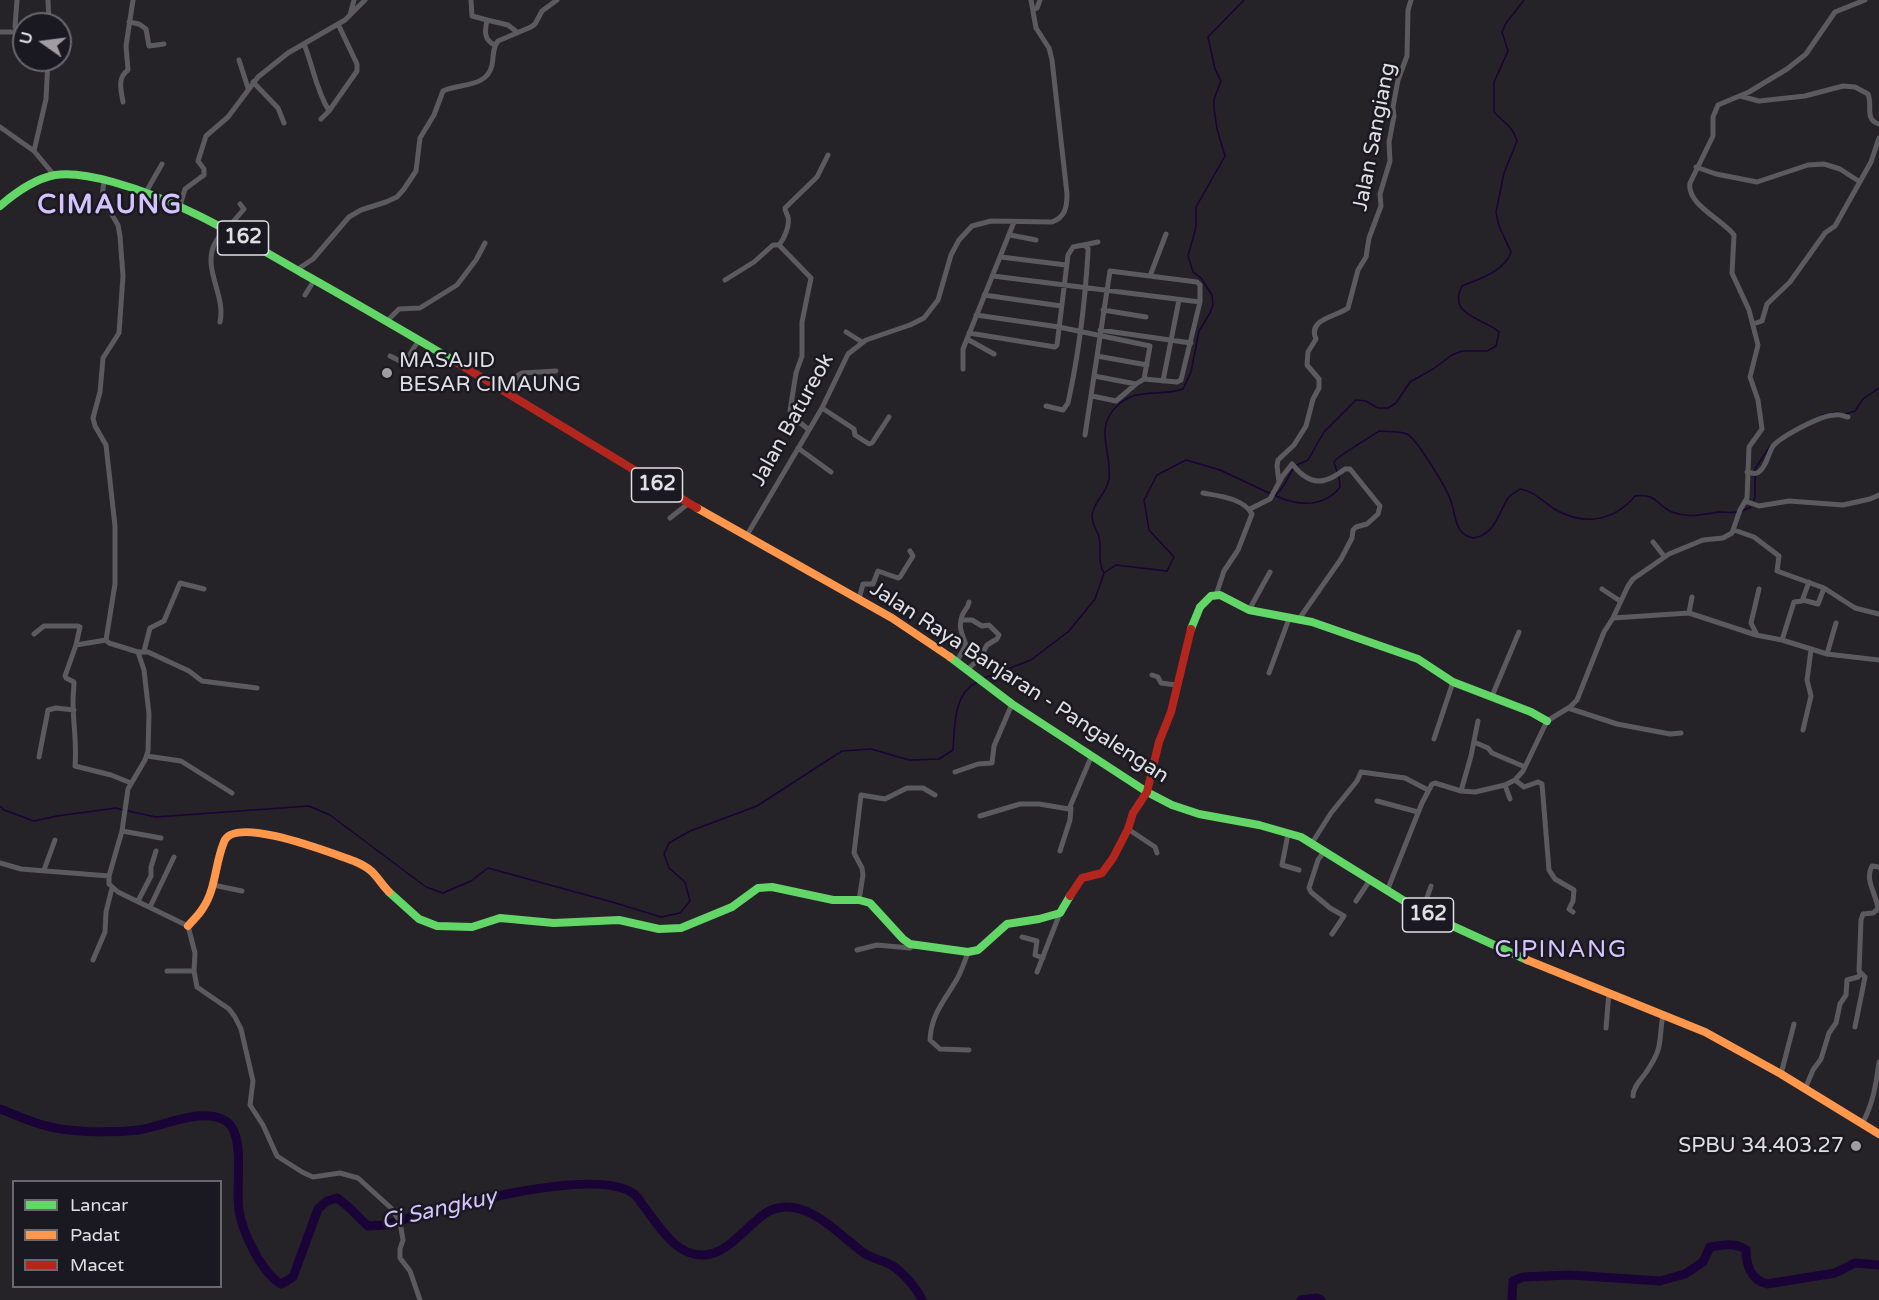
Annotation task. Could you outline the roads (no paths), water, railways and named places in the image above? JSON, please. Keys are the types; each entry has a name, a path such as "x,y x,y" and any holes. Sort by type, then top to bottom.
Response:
{"main road":[{"name":"Jalan Raya Banjaran - Pangalengan","path":"2,201 25,186 54,175 73,174 134,188 180,206 298,269 509,393 689,503 892,618 957,662 1012,704 1148,792 1199,814 1259,825 1312,843 1422,912 1508,952 1705,1032 1781,1074 1879,1134"},
{"path":"188,926 204,907 213,885 224,840 228,835 239,831 292,840 366,866 377,874 386,890 395,899 419,919 437,926 472,927 500,918 554,923 619,920 659,929 681,928 732,907 758,888 767,887 833,900 859,900 874,905 903,939 914,945 968,952 982,948 1007,924 1059,914 1082,878 1102,873 1113,858 1128,829 1133,813 1148,792 1159,742 1171,712 1195,615 1205,600 1216,595 1249,610 1290,616 1418,659 1454,681 1547,721"}],"street":[{"path":"123,102 120,81 123,73 128,70 126,46 133,0"},
{"path":"349,16 354,0"},
{"path":"180,206 185,189 204,175 204,169 198,161 206,136 228,117 253,82 272,65 349,16 365,0"},
{"path":"471,0 472,16 508,25 518,32"},
{"path":"495,45 535,24 542,11 557,0"},
{"name":"Jalan Batureok","path":"747,535 822,408 843,362 862,342 924,318 938,300 951,255 959,240 972,226 991,221 1052,222 1060,219 1065,212 1067,203 1062,134 1053,60 1049,48 1036,28 1031,0"},
{"path":"1033,10 1037,8 1040,0"},
{"name":"Jalan Sangiang","path":"1279,482 1276,466 1278,460 1294,445 1302,433 1319,388 1320,379 1306,365 1308,352 1316,339 1313,332 1314,327 1319,322 1348,309 1358,270 1366,257 1369,238 1381,206 1380,194 1390,161 1389,142 1394,116 1393,107 1398,80 1407,56 1408,10 1411,0"},
{"path":"1387,891 1428,789 1435,783 1461,791 1485,791 1515,780 1525,767 1547,721 1577,700 1598,645 1628,586 1638,574 1664,556 1703,540 1723,538 1732,534 1739,513 1747,502 1752,473 1749,447 1762,429 1758,400 1750,376 1758,345 1753,324 1732,273 1734,236 1695,201 1689,191 1690,183 1715,131 1713,117 1715,109 1787,69 1806,54 1834,12 1865,0"},
{"path":"487,20 485,36 495,45"},
{"path":"129,22 146,28 149,46 164,44"},
{"path":"321,119 357,71 357,64 338,24"},
{"path":"304,44 320,93 329,111"},
{"path":"298,269 313,259 349,217 361,210 392,200 404,189 416,171 420,138 434,115 442,93 480,81 491,69 495,45"},
{"path":"239,60 248,88"},
{"path":"34,151 46,99 47,72"},
{"path":"253,82 278,108 284,123"},
{"path":"1740,96 1759,101 1805,96 1843,86 1855,87 1868,94 1870,119 1879,124"},
{"path":"0,127 34,151 54,175"},
{"path":"1753,324 1762,321 1767,304 1795,276 1825,233 1835,226 1871,162 1879,138"},
{"path":"779,245 787,234 788,217 784,213 785,208 817,177 828,155"},
{"path":"145,192 162,164"},
{"path":"1696,167 1757,182 1808,165 1819,164 1840,169 1860,182"},
{"path":"104,180 102,198 119,229 123,276 119,333 103,358 100,392 93,418 106,445 115,526 115,584 105,640"},
{"path":"220,322 222,315 212,266 215,244 244,209 240,204"},
{"path":"963,369 962,355 968,336 1014,222"},
{"path":"1150,276 1166,234"},
{"path":"1010,235 1036,240"},
{"path":"968,336 1055,347 1068,255 1072,247 1098,242"},
{"path":"387,321 399,309 420,308 457,285 472,267 485,243"},
{"path":"725,280 754,262 773,245 779,245 811,278 802,322 802,356 796,373 790,409 792,416 809,430"},
{"path":"1046,406 1063,410 1067,406 1082,331 1088,252 1088,248 1084,245"},
{"path":"1001,257 1066,265"},
{"path":"1085,435 1110,271 1197,282 1200,285 1200,302 1183,378 1179,381 1144,380 1116,401 1092,396"},
{"path":"993,276 1200,302"},
{"path":"305,295 315,279"},
{"path":"984,296 1062,306"},
{"path":"1163,381 1179,300"},
{"path":"1103,310 1146,317"},
{"path":"976,315 1191,344"},
{"path":"846,332 862,342"},
{"path":"1100,332 1150,346 1144,380"},
{"path":"968,336 994,354"},
{"path":"390,356 404,363 419,340"},
{"path":"1097,356 1147,365"},
{"path":"509,393 518,375 522,373 556,371"},
{"path":"1095,376 1136,384"},
{"path":"822,408 854,429 855,435 870,444 889,417"},
{"path":"1752,473 1764,466 1772,448 1788,434 1833,415 1848,417"},
{"path":"798,448 831,472"},
{"path":"1250,509 1270,499 1279,482 1294,466 1304,477 1325,481 1345,469 1350,469 1380,508 1378,514 1367,524 1353,530 1352,538 1341,559 1299,619"},
{"path":"1203,493 1232,499 1250,509 1252,513 1238,550 1224,571 1216,595"},
{"path":"1747,502 1759,506 1789,501 1843,505 1879,495"},
{"path":"670,518 689,503"},
{"path":"1734,530 1754,537 1779,556 1776,570 1824,588 1855,608 1879,614"},
{"path":"1653,542 1664,556"},
{"path":"859,599 863,584 873,584 878,571 900,577 913,556 910,551"},
{"path":"1249,610 1270,572"},
{"path":"1803,600 1809,582"},
{"path":"204,589 180,583 164,621 150,628 141,651 149,714 147,756 130,783 122,831 109,876 109,884 112,888 188,926 195,953 196,983 200,990 229,1009 236,1017 253,1081 250,1105 264,1125 276,1156 313,1176 340,1173 358,1178 391,1208 400,1222 403,1240 400,1258 410,1271 420,1300"},
{"path":"1782,640 1794,602 1803,600 1818,604 1824,588"},
{"path":"1602,589 1620,601"},
{"path":"1757,635 1751,624 1759,589"},
{"path":"1689,613 1692,597"},
{"path":"957,662 966,645 959,630 962,615 968,608 969,602"},
{"path":"1613,618 1627,619 1649,615 1689,613 1827,654 1879,660"},
{"path":"1269,673 1290,616"},
{"path":"962,620 972,620 982,626 989,625 999,635 987,645 980,658 967,670"},
{"path":"1827,654 1836,623"},
{"path":"34,634 44,626 80,627 65,677 74,682 75,768 89,769 130,783"},
{"path":"1492,696 1519,632"},
{"path":"76,645 105,640"},
{"path":"105,640 109,644 141,651 189,671 202,681 257,688"},
{"path":"1803,730 1811,696 1807,680 1811,650"},
{"path":"1152,675 1158,677 1161,683 1176,685"},
{"path":"1434,739 1454,681"},
{"path":"955,772 978,764 992,763 994,746 1012,704"},
{"path":"39,757 48,710 56,708 74,710"},
{"path":"1568,708 1617,724 1670,734 1682,733"},
{"path":"1461,791 1478,721"},
{"path":"1474,742 1488,748 1492,753 1525,767"},
{"path":"1060,851 1070,820 1071,808 1092,755"},
{"path":"147,756 181,761 232,793"},
{"path":"1312,843 1362,772 1405,778 1428,789"},
{"path":"1515,780 1524,787 1542,783 1548,864 1555,879 1574,890 1573,901 1569,908 1573,912"},
{"path":"1505,785 1510,799"},
{"path":"859,900 862,868 854,853 861,795 885,799 907,788 923,788 935,795"},
{"path":"1377,801 1418,812"},
{"path":"980,816 1020,804 1071,808"},
{"path":"1128,829 1155,847 1157,853"},
{"path":"122,831 161,838"},
{"path":"1288,834 1282,865 1299,870"},
{"path":"44,870 55,840"},
{"path":"138,901 151,876 156,850"},
{"path":"1325,850 1318,860 1310,888 1311,892 1344,917 1332,934"},
{"path":"150,907 174,857"},
{"path":"0,863 21,869 109,876"},
{"path":"1860,974 1862,916 1877,910 1879,906 1873,893 1870,870 1872,866 1879,867"},
{"path":"1356,901 1370,880"},
{"path":"213,885 242,891"},
{"path":"1422,912 1431,886"},
{"path":"93,960 105,932 106,912 112,888"},
{"path":"1037,972 1059,914"},
{"path":"1022,937 1038,941 1034,955 1043,958"},
{"path":"857,950 877,945 910,948 914,945"},
{"path":"968,952 957,980 941,1002 933,1023 930,1040 940,1050 969,1050"},
{"path":"167,971 194,971"},
{"path":"1856,1027 1865,979 1860,974"},
{"path":"1805,1089 1813,1070 1821,1059 1827,1039 1838,1018 1840,1004 1846,995 1847,980 1860,974"},
{"path":"1606,1028 1609,992"},
{"path":"1633,1096 1634,1088 1659,1051 1663,1015"},
{"path":"1781,1074 1794,1024"},
{"path":"1862,1124 1874,1094 1879,1062"}],"waterway":[{"path":"1104,573 1099,537 1092,516 1109,479 1105,440 1106,422 1125,399 1141,394 1183,389 1191,372 1199,331 1213,305 1212,295 1201,278 1193,272 1188,256 1196,227 1196,207 1225,156 1214,108 1214,99 1221,81 1215,69 1208,37 1244,0"},
{"path":"1297,465 1308,460 1324,432 1356,400 1366,401 1378,408 1388,408 1396,403 1410,382 1452,355 1462,351 1487,351 1496,346 1499,332 1463,310 1459,303 1459,296 1462,286 1497,269 1508,259 1511,252 1499,226 1496,212 1504,173 1517,141 1510,128 1494,112 1494,82 1508,51 1502,32 1506,23 1524,0"},
{"path":"1845,414 1855,411 1863,399 1879,388"},
{"path":"1822,415 1838,412"},
{"path":"1778,439 1794,429"},
{"path":"1337,472 1334,462 1336,459 1379,431 1407,434 1424,454 1444,486 1459,529 1467,536 1474,538 1481,536 1491,528 1508,498 1520,489 1535,495 1556,510 1578,518 1608,516 1618,511 1635,496 1648,496 1672,512 1685,515 1737,512"},
{"path":"1753,502 1755,469 1770,446"},
{"path":"984,678 1031,660 1069,631 1095,599 1104,573 1116,565 1167,571 1174,557 1149,530 1144,500 1157,475 1186,460 1220,470 1271,494"},
{"path":"1275,495 1283,487 1294,468"},
{"path":"1276,496 1293,502 1319,502 1334,494 1340,487 1339,476"},
{"path":"1742,511 1751,507"},
{"path":"128,811 156,817 309,806 330,815 426,887 443,893 471,881 488,868 661,917 680,913 690,901 685,882 669,868 664,854 669,843 690,831 757,806 842,751 871,749 909,760 939,759 953,750 959,702 969,687 977,682"},
{"path":"0,806 4,810 34,821 116,808 123,810"},
{"name":"Ci Sangkuy","path":"0,1109 53,1128 77,1131 138,1130 196,1116 218,1117 227,1122 233,1129 238,1150 238,1200 244,1229 260,1262 281,1284 293,1277 318,1209 327,1201 337,1198 368,1226 385,1225 512,1193 585,1184 614,1186 634,1194 668,1237 683,1250 692,1254 702,1255 723,1249 769,1211 790,1207 802,1210 824,1222 867,1255 893,1266 909,1281 922,1300"},
{"path":"1512,1300 1513,1281 1523,1277 1570,1275 1660,1281 1685,1274 1703,1262 1710,1247 1725,1245 1738,1246 1746,1250 1750,1271 1757,1279 1767,1284 1835,1273 1855,1263 1879,1265"},
{"path":"1301,1300 1317,1298 1321,1300"}],"place":[{"name":"MASAJID BESAR CIMAUNG","path":"387,373"},
{"name":"SPBU 34.403.27","path":"1856,1146"}],"district":[{"name":"CIMAUNG","path":"110,206"},
{"name":"CIPINANG","path":"1561,951"}]}
